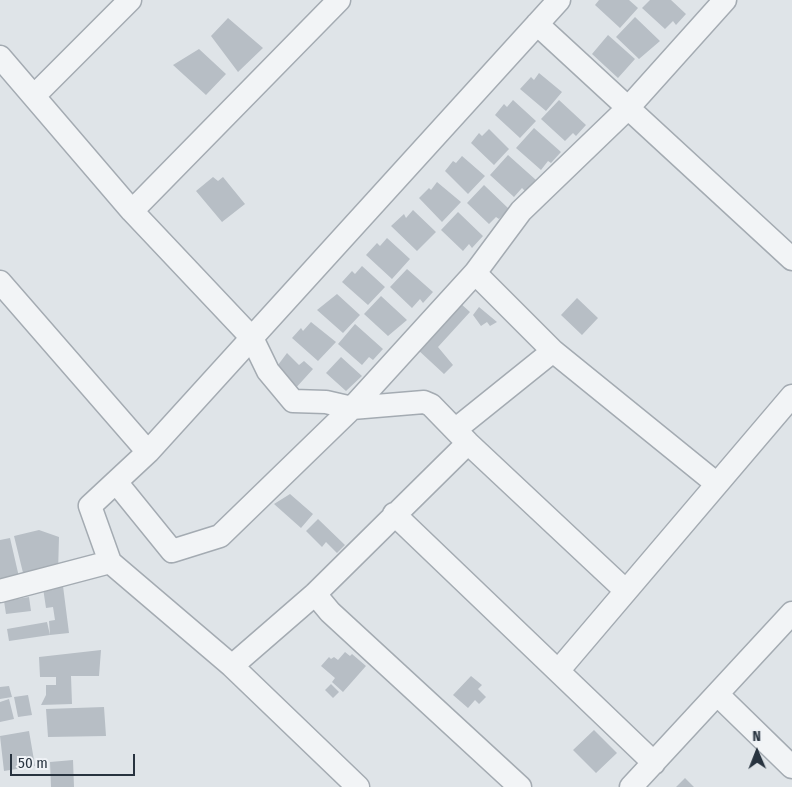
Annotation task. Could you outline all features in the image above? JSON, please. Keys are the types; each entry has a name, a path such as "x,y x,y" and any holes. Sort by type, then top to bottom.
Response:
{"street":[{"path":"34,96 130,0"},
{"path":"132,211 339,0"},
{"path":"358,787 232,666 110,562 90,506 148,452 559,0"},
{"path":"116,482 172,551 220,536 352,408 475,273 521,211 628,108 725,0"},
{"path":"537,24 792,259"},
{"path":"0,57 132,211 252,338 268,371 293,401 326,402 352,408 424,402 437,408 462,436 626,591"},
{"path":"475,273 553,351 717,484"},
{"path":"0,282 148,452"},
{"path":"232,666 315,594 394,514 462,436 553,351"},
{"path":"558,671 792,396"},
{"path":"394,514 654,763"},
{"path":"0,591 110,562"},
{"path":"315,594 330,612 520,787"},
{"path":"631,787 792,613"},
{"path":"718,694 792,766"}],"building":[{"path":"599,0 629,0 638,8 620,28 595,5"},
{"path":"650,0 671,0 686,14 676,25 673,21 665,29 642,8"},
{"path":"635,17 660,41 639,59 616,37"},
{"path":"228,18 263,48 238,72 211,36"},
{"path":"608,35 635,59 618,78 592,54"},
{"path":"199,49 226,74 206,95 173,65"},
{"path":"539,73 562,92 546,111 520,89 531,77 534,80"},
{"path":"513,100 536,121 520,138 495,115 504,104 507,107"},
{"path":"559,100 586,125 576,136 573,133 565,141 541,119"},
{"path":"534,128 561,152 551,163 548,161 541,170 516,148"},
{"path":"489,129 509,149 494,165 471,143 479,133 482,136"},
{"path":"508,155 536,180 525,191 522,188 514,197 490,175"},
{"path":"462,156 485,176 468,194 445,171 453,161 456,163"},
{"path":"213,177 218,181 223,177 245,204 222,222 196,191"},
{"path":"437,182 461,202 442,222 419,198 429,188 431,190"},
{"path":"484,185 509,209 499,219 496,217 489,224 467,203"},
{"path":"413,210 436,232 417,251 391,226 404,214 406,218"},
{"path":"458,212 483,236 472,248 469,244 463,251 441,230"},
{"path":"387,238 410,259 392,279 366,255 377,243 380,246"},
{"path":"362,266 385,287 368,305 342,282 352,271 355,274"},
{"path":"407,269 433,292 423,303 420,299 412,308 390,287"},
{"path":"337,294 360,315 343,333 317,310"},
{"path":"381,296 407,320 388,336 364,314"},
{"path":"577,298 598,318 582,335 561,315"},
{"path":"460,303 470,312 438,347 453,365 444,374 417,349"},
{"path":"479,307 497,322 490,326 487,322 481,326 473,315"},
{"path":"311,322 336,342 318,361 292,338 301,328 303,331"},
{"path":"355,324 383,349 373,360 369,357 362,365 338,344"},
{"path":"287,353 299,365 304,361 313,369 294,390 275,369"},
{"path":"341,357 362,376 346,391 326,373"},
{"path":"290,494 313,514 301,528 274,504"},
{"path":"318,519 345,545 337,553 326,542 322,547 306,531"},
{"path":"39,530 59,537 58,573 25,581 14,536"},
{"path":"10,538 19,577 0,581 0,540"},
{"path":"63,586 69,633 50,635 49,621 55,620 53,607 46,608 43,588"},
{"path":"29,597 31,611 6,614 4,601"},
{"path":"47,622 50,635 9,641 7,629"},
{"path":"101,650 99,676 71,676 72,704 41,705 46,695 46,685 56,685 56,677 40,677 39,657"},
{"path":"345,652 350,656 352,654 366,666 343,692 332,682 335,678 321,666 329,657 331,659 334,657 338,660"},
{"path":"471,676 482,685 478,689 486,697 479,704 475,700 468,708 453,695"},
{"path":"331,684 339,692 333,698 325,690"},
{"path":"9,686 12,697 0,699 0,687"},
{"path":"28,695 32,715 18,717 14,697"},
{"path":"9,699 14,719 0,722 0,702"},
{"path":"104,707 106,736 48,737 46,709"},
{"path":"594,730 617,753 596,773 573,750"},
{"path":"29,731 35,766 4,771 0,736"},
{"path":"73,760 74,787 51,787 50,762"},
{"path":"685,778 694,787 676,787"}]}
